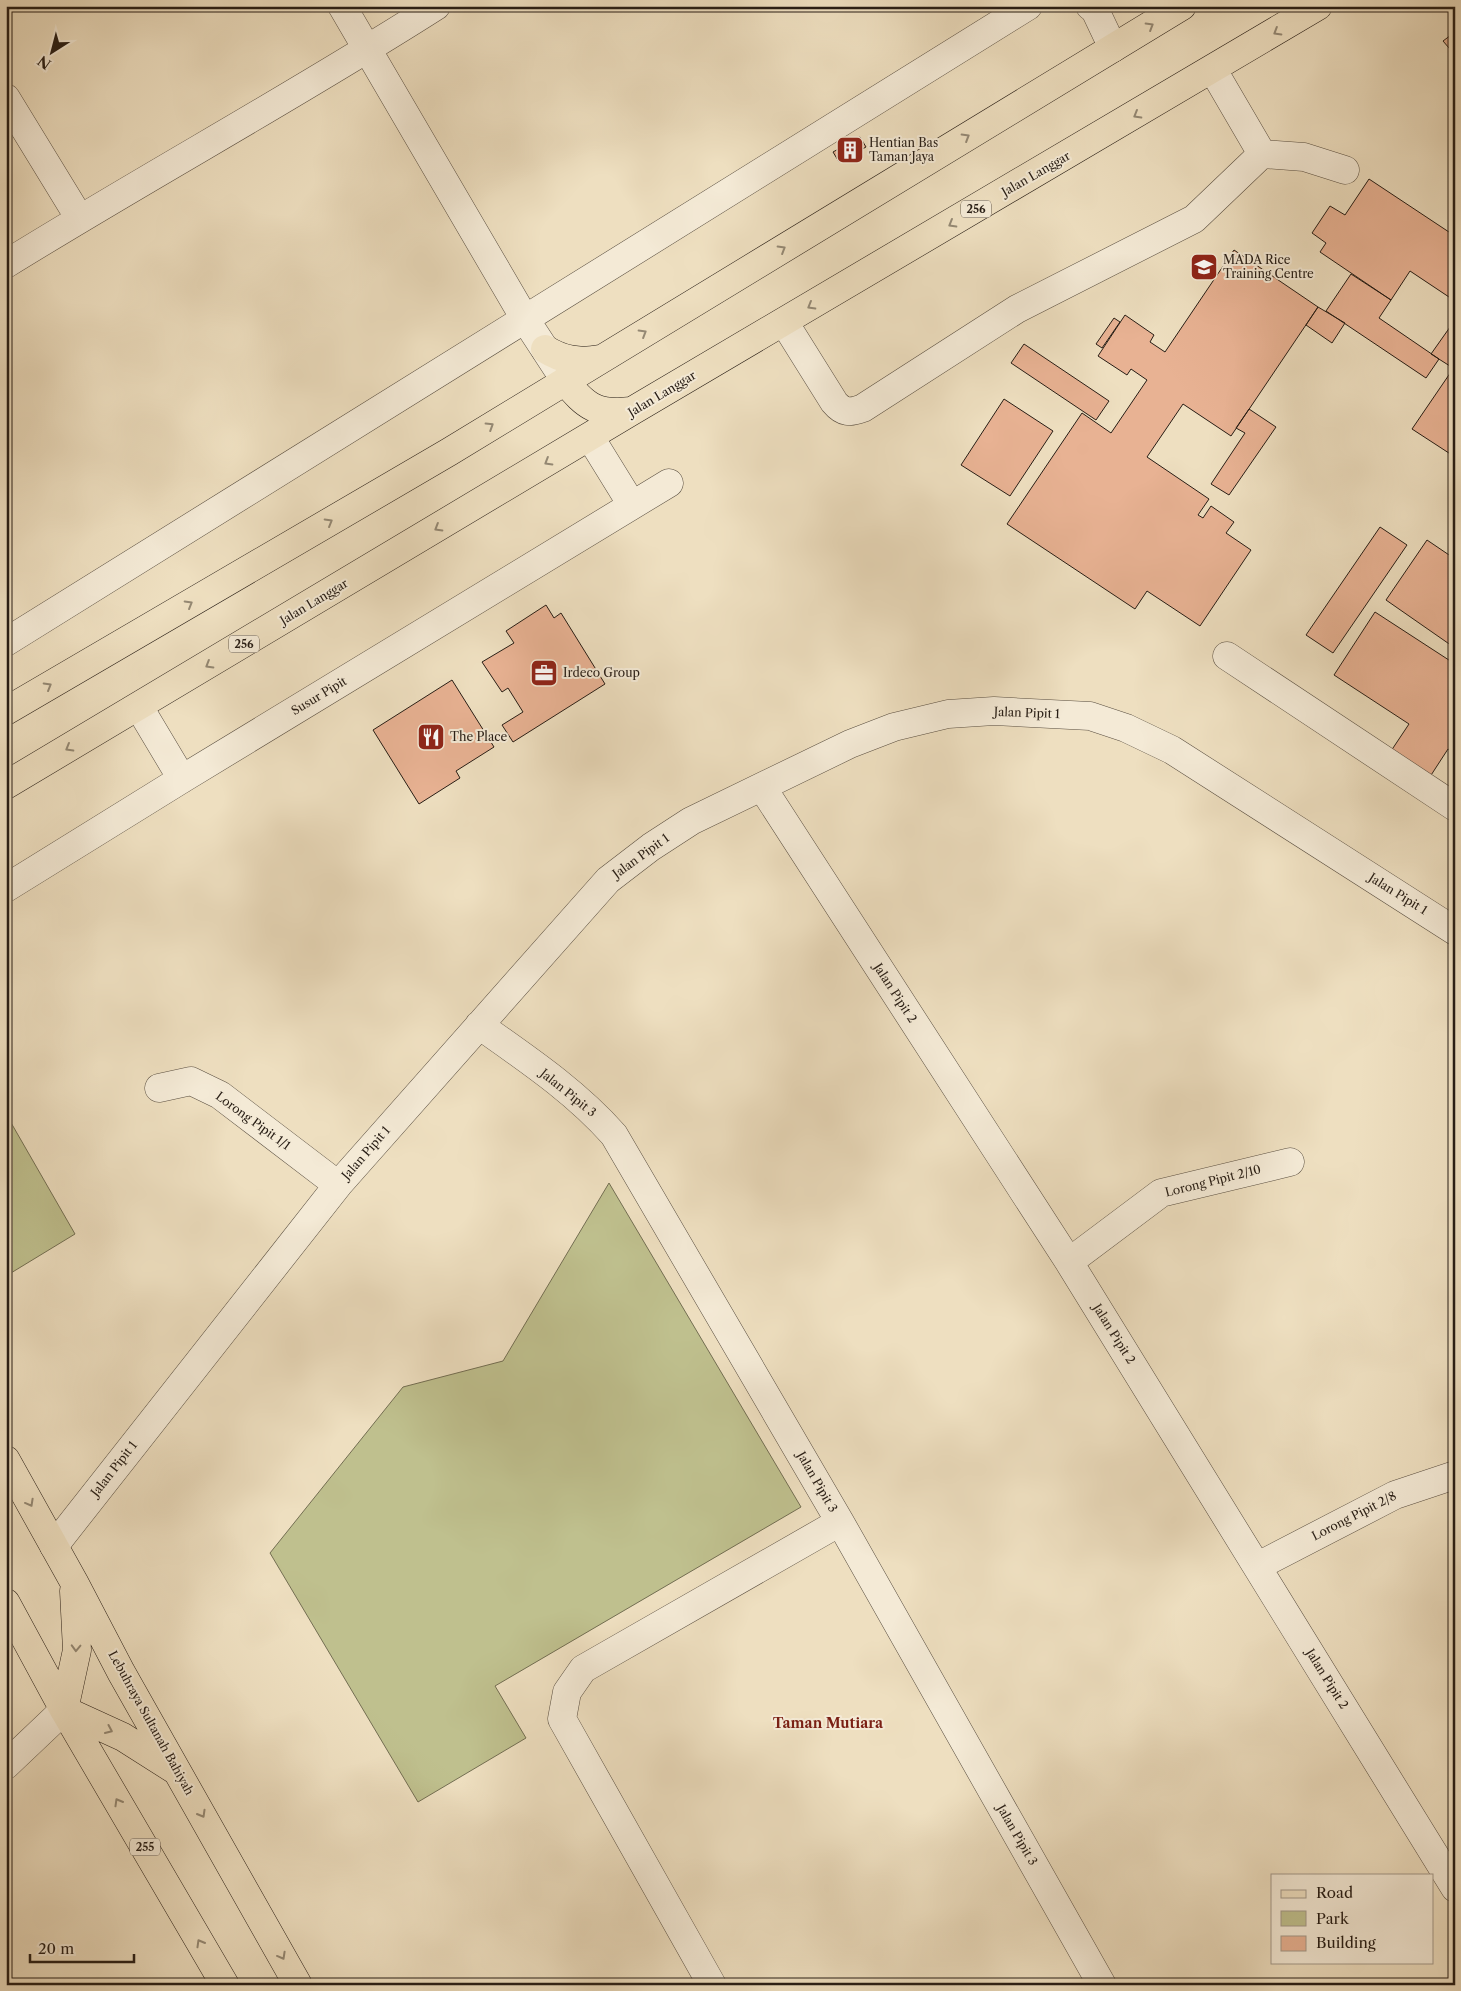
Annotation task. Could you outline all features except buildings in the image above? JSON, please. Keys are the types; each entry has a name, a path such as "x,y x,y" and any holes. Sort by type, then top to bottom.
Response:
{"main road":[{"path":"6,711 449,452 564,380 1182,6"},
{"name":"Jalan Langgar","path":"6,785 632,411 1318,6"},
{"path":"545,349 558,356 572,360 587,361 601,358"},
{"path":"564,380 580,399 592,407 619,413 632,411"},
{"name":"Lebuhraya Sultanah Bahiyah","path":"6,1460 74,1582 121,1672 298,1985"},
{"path":"74,1582 77,1650 64,1710 124,1737 178,1772"},
{"name":"255","path":"6,1603 64,1710 225,1985"}],"street":[{"path":"342,6 526,319 564,380"},
{"path":"6,264 367,50 436,6"},
{"path":"6,642 1028,6"},
{"path":"1090,6 1095,10 1113,48"},
{"path":"1212,70 1262,154"},
{"path":"6,98 80,219"},
{"path":"784,322 834,402 844,411 852,412 863,408 1017,310 1194,219 1262,154 1304,157 1345,170"},
{"path":"590,437 632,505"},
{"name":"Susur Pipit","path":"6,888 669,483"},
{"path":"1227,656 1455,807"},
{"path":"139,707 182,779"},
{"name":"Jalan Pipit 1","path":"54,1546 338,1185 608,880 651,847 690,821 850,744 894,728 948,714 994,711 1090,716 1126,728 1172,750 1451,919"},
{"name":"Jalan Pipit 2","path":"762,787 1069,1262 1452,1876"},
{"name":"Jalan Pipit 3","path":"479,1025 572,1092 614,1135 840,1522 1102,1985"},
{"name":"Lorong Pipit 1/1","path":"159,1088 191,1081 220,1095 338,1185"},
{"name":"Lorong Pipit 2/10","path":"1069,1262 1162,1193 1290,1162"},
{"name":"Lorong Pipit 2/8","path":"1258,1566 1395,1495 1455,1475"},
{"path":"712,1985 562,1719 567,1692 583,1668 840,1522"},
{"path":"6,1765 64,1710"}],"green space":[{"path":"6,1114 75,1234 6,1276"},
{"path":"609,1183 801,1507 495,1686 526,1738 418,1802 270,1553 403,1387 503,1361"}],"place":[{"name":"Hentian Bas Taman Jaya","path":"850,150"},
{"name":"MADA Rice Training Centre","path":"1204,267"},
{"name":"Irdeco Group","path":"544,673"},
{"name":"The Place","path":"431,737"}],"district":[{"name":"Taman Mutiara","path":"828,1723"}]}
